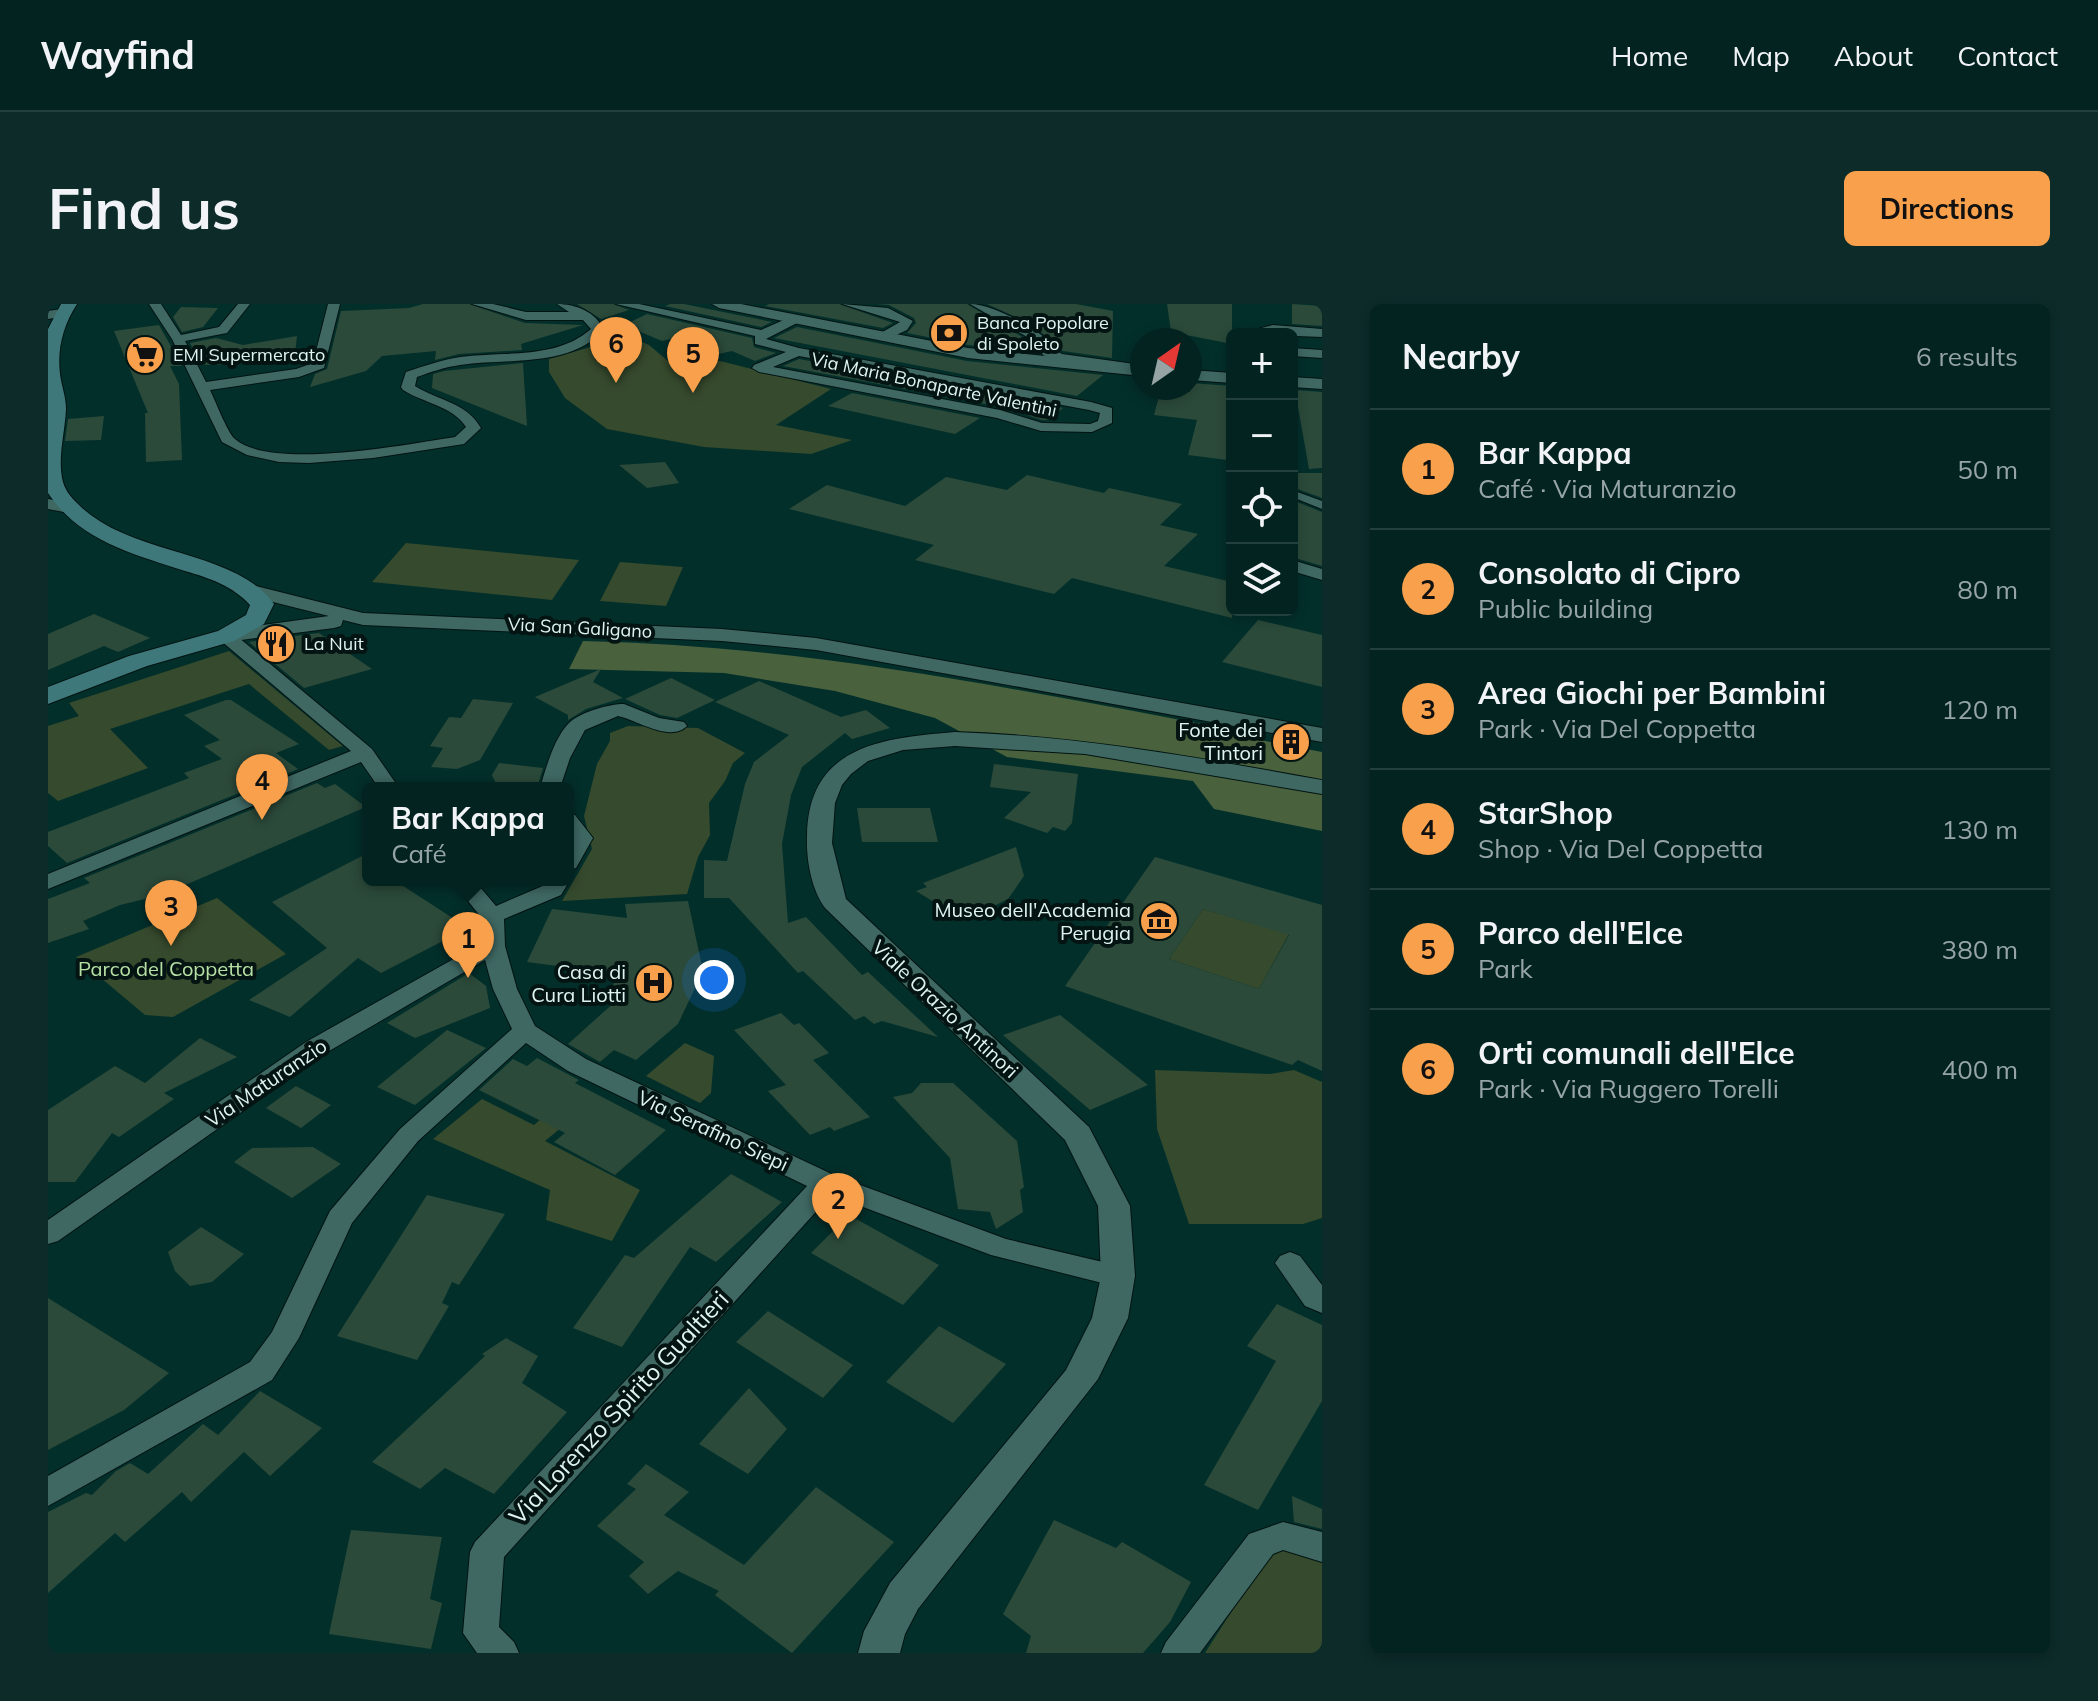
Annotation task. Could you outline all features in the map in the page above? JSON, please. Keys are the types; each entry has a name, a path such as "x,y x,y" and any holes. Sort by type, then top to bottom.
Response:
{"main road":[{"name":"Via San Galigano","path":"60,311 49,352 58,400 50,442 52,485 59,506 104,535 256,592"},
{"path":"48,696 138,661 226,636 256,619 262,604 256,592"}],"street":[{"path":"155,304 178,339 229,442 241,449 268,456 320,459 459,441 474,428 470,419 459,410 420,396 408,387 411,375 441,364 571,347 585,342 598,330 594,321 563,304"},
{"path":"178,339 223,330 244,304"},
{"path":"203,387 299,373 319,365 334,304"},
{"path":"478,304 526,316 587,316"},
{"path":"505,304 526,316"},
{"path":"622,304 762,334 793,320"},
{"path":"719,304 968,353 1130,369"},
{"path":"848,304 888,312 907,321 903,327 883,337"},
{"path":"979,304 1041,340 1048,352 1059,357 1130,368"},
{"path":"1298,331 1322,333"},
{"name":"Via Maria Bonaparte Valentini","path":"762,334 759,341 766,345 1091,406 1107,411 1108,417 1105,423 1092,428 1041,427 1000,414 759,368 798,352"},
{"path":"1298,352 1322,354"},
{"path":"1202,376 1226,378"},
{"path":"1298,383 1322,384"},
{"path":"1298,495 1322,505"},
{"path":"1298,567 1322,575"},
{"name":"Via San Galigano","path":"256,592 363,619 775,639 882,654 1322,735"},
{"path":"226,636 363,619"},
{"path":"226,636 365,753 385,782"},
{"path":"552,782 560,758 577,726 615,710 624,710 655,723 677,726"},
{"name":"Viale Orazio Antinori","path":"879,1653 885,1631 904,1596 1080,1379 1110,1318 1118,1276 1114,1206 1078,1134 834,902 821,865 818,843 819,811 836,775 859,757 888,745 935,738 1084,748 1322,787"},
{"path":"48,882 365,753"},
{"path":"574,827 582,838 574,852"},
{"path":"48,1492 261,1371 284,1338 340,1218 409,1135 525,1031 505,989 493,946 495,928 492,916 467,886"},
{"path":"492,916 553,890 555,886"},
{"name":"Via Maturanzio","path":"48,1234 315,1048 493,946"},
{"name":"Via Serafino Siepi","path":"525,1031 577,1065 641,1098 826,1183 1001,1248 1118,1276"},
{"name":"Via Lorenzo Spirito Gualtieri","path":"501,1653 481,1633 487,1552 826,1183"},
{"path":"1290,1263 1315,1298 1322,1302"},
{"path":"1179,1653 1261,1544 1283,1536 1322,1547"}],"green space":[{"path":"629,336 649,345 668,361 720,361 831,389 776,425 852,440 811,454 704,447 607,429 565,398 549,372 549,359"},
{"path":"406,543 579,560 552,600 372,582"},
{"path":"620,562 683,567 666,606 600,601"},
{"path":"583,641 670,645 840,662 1008,688 1261,735 1260,740 1322,752 1322,831 1214,809 1193,781 1007,757 935,718 835,691 724,673 569,669"},
{"path":"229,651 343,746 329,750 249,684 110,729 148,768 58,801 48,793 48,726 79,716 69,703"},
{"path":"628,726 698,728 745,753 733,763 725,781 709,803 710,835 698,857 687,894 562,901 571,886 574,886 574,880 592,849 584,816 597,764 610,741 610,733"},
{"name":"Parco del Coppetta","path":"217,898 286,954 173,1017 145,1015 76,957"},
{"path":"1203,909 1289,934 1259,989 1169,959"},
{"path":"685,1043 714,1056 711,1093 700,1103 646,1076"},
{"path":"1155,1070 1270,1074 1294,1070 1322,1082 1322,1218 1303,1224 1189,1224 1157,1129"},
{"path":"482,1099 534,1125 558,1104 579,1113 545,1141 640,1190 612,1241 546,1220 550,1190 433,1139"},
{"path":"1291,1549 1322,1557 1322,1653 1205,1653 1270,1551"}],"building":[{"path":"423,304 469,304 525,323 583,325 521,344 522,350 459,354 435,360 436,351 382,356 366,371 310,387 315,374 327,369 341,311 409,308"},
{"path":"577,304 613,304 629,310 601,319"},
{"path":"684,304 772,322 761,327 665,306"},
{"path":"839,304 893,323 883,328 765,306"},
{"path":"877,304 967,304 1034,344 1038,352 968,345 907,333 916,323 914,318 889,305"},
{"path":"987,304 1076,304 1113,311 1112,358 1063,351 1031,324"},
{"path":"1167,304 1232,304 1232,328 1226,328 1226,343 1202,338 1202,328 1170,328"},
{"path":"1292,304 1322,306 1322,326 1292,324"},
{"path":"181,307 218,308 203,327 182,332 173,317"},
{"path":"647,314 752,338 754,347 776,353 755,361 732,351 714,355 675,338 662,341 624,325"},
{"path":"159,325 182,366 170,366 179,384 182,460 146,462 145,413 148,413 114,331"},
{"path":"797,327 967,361 1103,375 1077,396 774,338"},
{"path":"297,336 294,363 201,365 190,343 216,338 243,345"},
{"path":"799,359 1063,408 1048,420 1042,420 1001,407 783,366"},
{"path":"523,363 527,426 432,388 433,374"},
{"path":"1202,384 1226,386 1226,460 1188,455 1197,420 1154,415 1158,400 1202,400"},
{"path":"1298,390 1322,392 1322,468 1309,469"},
{"path":"852,393 980,418 955,434 828,406"},
{"path":"104,416 101,440 65,441 68,419"},
{"path":"665,462 679,483 647,488 619,465"},
{"path":"1298,473 1322,473 1322,498 1298,489"},
{"path":"1027,475 1104,493 1109,488 1182,504 1160,525 1198,534 1164,566 1226,581 1226,616 1232,618 1072,578 1054,594 915,560 934,545 789,509 827,485 905,506 946,477 1007,490"},
{"path":"1298,502 1322,512 1322,566 1298,559"},
{"path":"94,614 150,638 118,652 104,646 48,670 48,634"},
{"path":"1258,620 1322,635 1322,687 1222,662"},
{"path":"319,633 372,669 304,688 249,642"},
{"path":"601,669 593,682 623,698 586,709 568,720 568,715 535,697"},
{"path":"671,678 715,700 677,718 660,715 625,699"},
{"path":"759,681 841,717 866,710 890,728 852,739 845,733 802,767 791,795 782,844 788,923 806,917 862,975 868,972 938,1037 882,1021 874,1024 864,1016 855,1020 803,971 798,973 729,898 704,898 704,860 727,861 745,784 754,762 789,735 715,702"},
{"path":"473,699 513,703 480,760 457,769 431,767 443,748 430,746 449,717 461,718"},
{"path":"231,700 299,744 276,753 298,769 67,863 48,846 48,832 189,778 184,773 222,759 204,746 220,740 184,715"},
{"path":"499,763 543,768 539,782 495,782 492,775"},
{"path":"994,764 1078,774 1072,823 1065,831 1053,827 1047,833 1004,818 1031,792 990,787"},
{"path":"317,783 325,788 335,784 362,804 362,809 162,895 120,905 83,921 89,929 48,943 48,899 90,883 84,878"},
{"path":"857,808 930,808 938,842 862,842"},
{"path":"1016,847 1024,876 1008,899 982,912 976,909 960,918 916,891 927,887 923,883"},
{"path":"362,856 362,886 403,886 468,928 381,973 358,958 290,1017 249,1000 327,948 272,902"},
{"path":"1155,857 1322,905 1322,1071 1298,1060 1292,1065 1065,986","holes":["1203,909 1289,935 1259,989 1169,959"]},
{"name":"Casa di Cura Liotti","path":"688,901 703,971 678,1024 636,1060 614,1050 600,1062 568,1044 627,991 613,985 618,974 527,962 552,909 627,918 625,904"},
{"path":"469,973 486,986 490,1008 415,1038 387,1023"},
{"path":"781,1013 794,1025 799,1023 829,1053 813,1060 870,1117 834,1131 830,1127 810,1135 768,1091 786,1085 734,1030"},
{"path":"1060,1015 1148,1085 1090,1110 1003,1035"},
{"path":"447,1030 486,1048 415,1105 377,1087"},
{"path":"200,1038 237,1057 164,1093 174,1099 119,1137 112,1133 75,1182 48,1182 48,1110 115,1066 145,1083"},
{"path":"537,1058 579,1080 575,1083 666,1130 615,1175 554,1142 565,1133 479,1090 513,1059 527,1066"},
{"path":"921,1083 953,1083 1017,1141 1024,1187 1020,1190 1023,1212 996,1229 990,1212 958,1209 950,1158 893,1097 912,1093"},
{"path":"296,1086 331,1105 301,1128 266,1108"},
{"path":"313,1147 341,1164 292,1198 234,1162 252,1148"},
{"path":"731,1174 782,1202 716,1262 690,1247 622,1347 573,1328 625,1255 634,1258"},
{"path":"427,1195 505,1214 459,1285 452,1282 442,1303 449,1306 417,1360 337,1336"},
{"path":"849,1215 939,1265 903,1305 811,1253"},
{"path":"201,1227 244,1254 212,1282 190,1286 175,1271 168,1252"},
{"path":"48,1298 169,1373 124,1410 48,1450"},
{"path":"1277,1304 1322,1325 1322,1401 1258,1510 1204,1485 1276,1361 1247,1346"},
{"path":"768,1311 853,1365 823,1398 736,1342"},
{"path":"939,1326 1006,1364 953,1423 886,1382"},
{"path":"506,1338 538,1356 522,1383 567,1412 494,1494 445,1468 420,1489 372,1462 485,1356 482,1354"},
{"path":"749,1388 787,1429 748,1474 699,1444"},
{"path":"260,1391 322,1428 270,1476 244,1452 191,1502 182,1492 125,1542 115,1533 48,1593 48,1512 86,1493 92,1495 116,1471 130,1463 148,1474 203,1424 218,1435"},
{"path":"646,1464 689,1492 664,1515 744,1565 816,1487 894,1542 792,1653 715,1595 719,1591 678,1571 648,1594 629,1576 644,1562 597,1526 636,1489 627,1484"},
{"path":"1292,1496 1322,1509 1322,1529 1294,1522"},
{"path":"1054,1520 1116,1548 1122,1542 1191,1582 1170,1622 1143,1653 1026,1653 1031,1636 1003,1614"},
{"path":"351,1530 442,1537 430,1599 442,1603 431,1649 329,1634"}],"place":[{"name":"Banca Popolare di Spoleto","path":"949,333"},
{"name":"EMI Supermercato","path":"145,355"},
{"name":"Orti comunali dell'Elce","path":"616,383"},
{"name":"Parco dell'Elce","path":"693,393"},
{"name":"La Nuit","path":"276,644"},
{"name":"Fonte dei Tintori","path":"1291,742"},
{"name":"StarShop","path":"262,820"},
{"name":"Museo dell'Academia Perugia","path":"1159,921"},
{"name":"Area Giochi per Bambini","path":"171,946"},
{"name":"Bar Kappa","path":"468,978"},
{"name":"Casa di Cura Liotti","path":"654,983"},
{"name":"Consolato di Cipro","path":"838,1239"}]}
